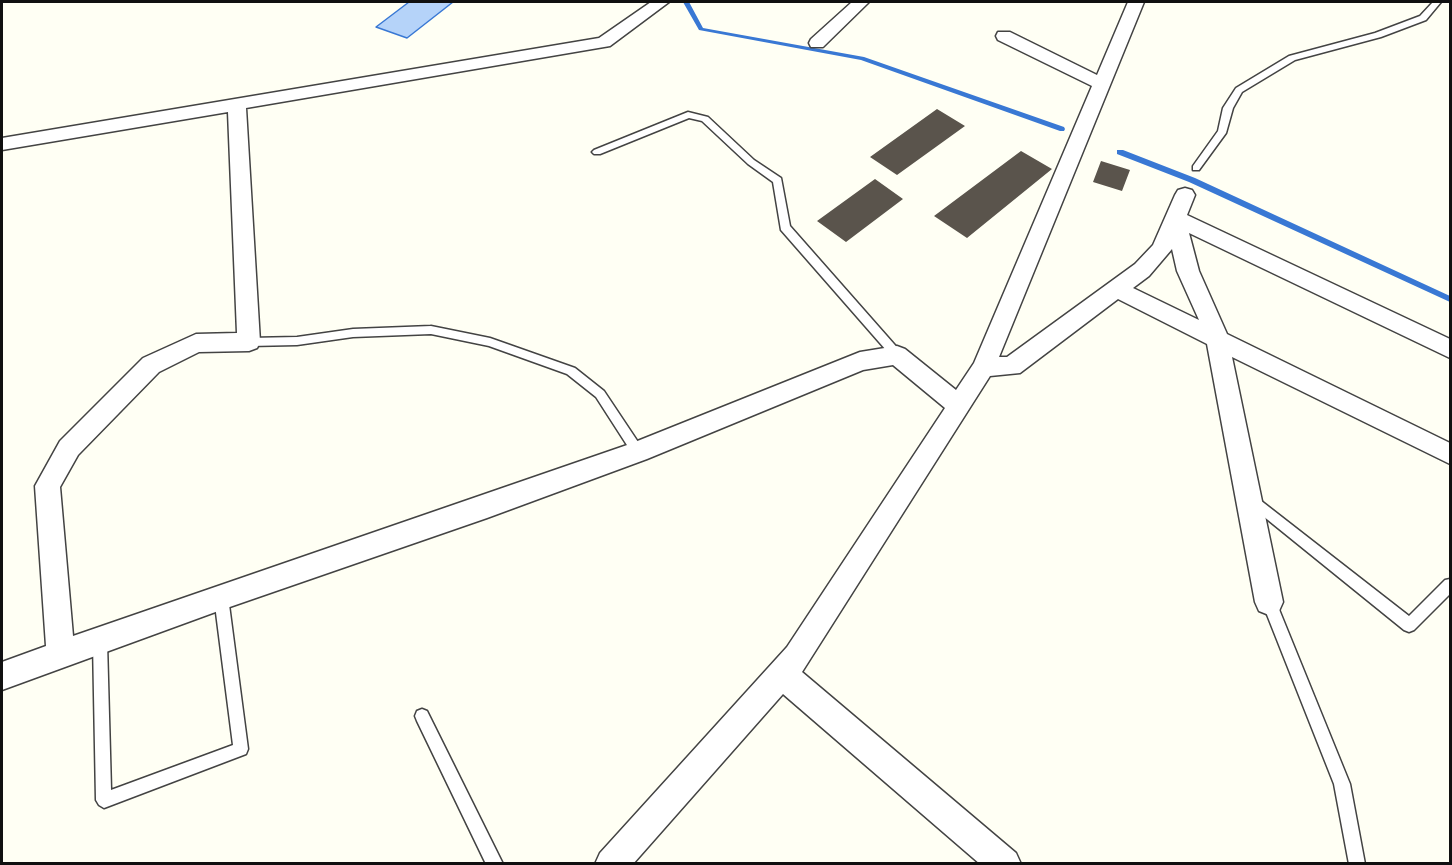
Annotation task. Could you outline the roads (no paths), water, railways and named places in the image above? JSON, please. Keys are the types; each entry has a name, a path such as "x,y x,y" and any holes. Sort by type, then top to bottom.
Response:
{"street":[{"path":"2,144 604,42 661,2"},
{"path":"817,43 861,2"},
{"path":"611,864 797,657 984,367 1136,2"},
{"path":"1004,36 1102,84"},
{"path":"61,656 48,486 69,448 151,365 196,343 249,342 237,105"},
{"path":"984,367 1012,366 1142,270 1162,249 1185,195"},
{"path":"1175,218 1188,270 1217,336 1269,602"},
{"path":"1175,218 1450,349"},
{"path":"1116,289 1217,336 1450,454"},
{"path":"2,676 638,452 860,361 897,355 959,406"},
{"path":"783,675 1005,864"}],"lane":[{"path":"1196,168 1223,131 1228,108 1239,90 1292,58 1377,35 1423,18 1437,2"},
{"path":"597,152 688,115 705,119 751,162 778,180 785,227 897,355"},
{"path":"249,342 297,341 353,333 431,330 490,342 571,371 600,394 638,452"},
{"path":"1248,496 1409,625 1450,585"},
{"path":"100,642 104,800 241,749 221,597"},
{"path":"1269,602 1342,784 1356,864"},
{"path":"422,716 495,864"}],"water":[{"path":"409,2 453,2 407,38 376,27"}],"waterway":[{"path":"686,2 701,29 862,58 1062,129"},
{"path":"1120,152 1192,180 1450,299"}]}
